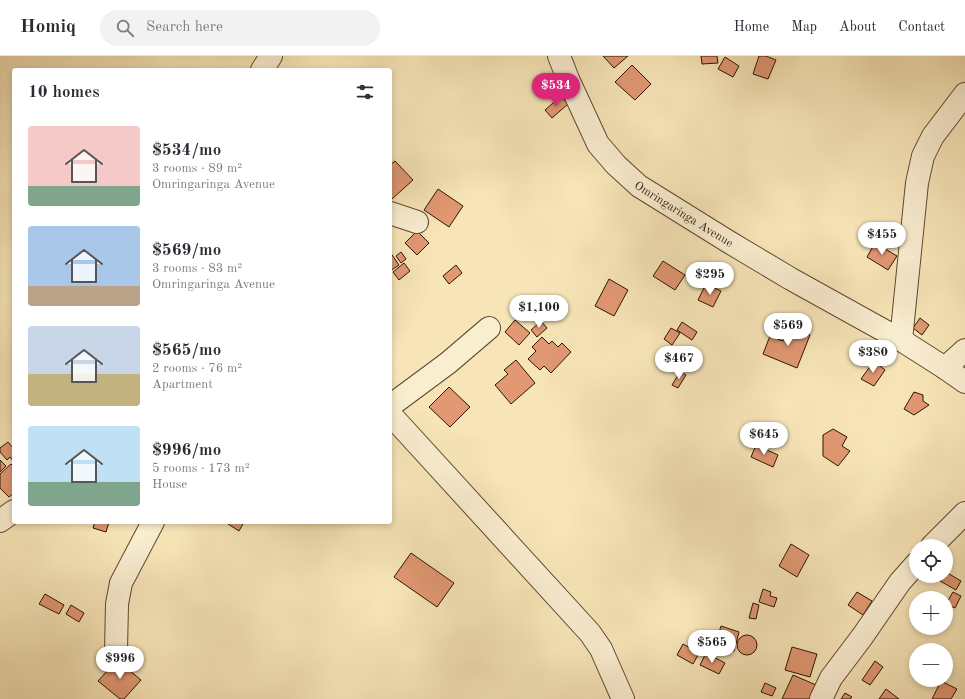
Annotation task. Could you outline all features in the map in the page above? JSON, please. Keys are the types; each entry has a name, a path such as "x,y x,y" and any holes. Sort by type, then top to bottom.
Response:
{"street":[{"path":"263,68 271,56"},
{"name":"Omringaringa Avenue","path":"559,56 598,144 616,165 639,186 791,279 901,340 965,382"},
{"path":"901,340 917,182 923,156 933,136 965,94"},
{"path":"392,214 417,222"},
{"path":"392,405 448,363 489,328"},
{"path":"945,368 965,350"},
{"path":"392,416 590,633 601,649 623,699"},
{"path":"0,521 12,512"},
{"path":"939,539 965,514"},
{"path":"116,650 118,604 121,583 152,524"},
{"path":"821,699 831,678 862,637 900,582 909,572"}],"building":[{"path":"603,56 628,56 614,68"},
{"path":"701,56 717,56 718,63 702,64"},
{"path":"759,56 766,56 776,60 768,79 753,74"},
{"path":"725,57 739,66 733,77 718,69"},
{"path":"632,65 651,84 635,100 615,82"},
{"path":"556,74 561,88 552,91 546,77"},
{"path":"561,96 568,104 552,118 545,110"},
{"path":"395,161 413,180 392,199 392,163"},
{"path":"438,189 463,206 449,227 424,210"},
{"path":"417,231 429,243 417,255 405,243"},
{"path":"875,243 897,256 888,270 867,257"},
{"path":"401,252 406,259 401,263 396,256"},
{"path":"392,255 399,265 392,270"},
{"path":"663,261 685,275 675,290 653,276"},
{"path":"404,263 410,271 399,280 393,272"},
{"path":"456,265 462,273 449,284 443,276"},
{"path":"609,279 628,290 614,316 595,306"},
{"path":"706,284 721,291 713,307 698,300"},
{"path":"920,318 929,325 922,335 913,328"},
{"path":"515,320 530,333 519,345 505,332"},
{"path":"541,321 547,328 537,337 531,330"},
{"path":"682,322 697,332 692,340 677,330"},
{"path":"788,326 810,335 797,368 763,354 770,336 783,341"},
{"path":"671,328 680,333 672,345 664,339"},
{"path":"542,337 549,344 552,341 558,347 562,343 571,352 551,373 544,366 540,370 528,359 536,351 532,347"},
{"path":"516,360 535,383 511,404 495,385 508,374 504,370"},
{"path":"874,361 885,370 874,386 861,379"},
{"path":"680,372 686,375 678,388 672,385"},
{"path":"449,387 470,407 450,427 429,407"},
{"path":"914,392 923,395 923,401 929,405 914,415 904,409"},
{"path":"833,429 847,437 842,446 850,451 838,466 823,456 823,435"},
{"path":"8,442 12,447 12,460 10,457 7,460 0,452 0,448"},
{"path":"756,445 778,455 773,467 751,457"},
{"path":"0,460 6,466 0,472"},
{"path":"11,464 12,465 12,495 9,497 0,488 0,474"},
{"path":"94,524 108,524 106,532 93,528"},
{"path":"228,524 243,524 239,531"},
{"path":"791,544 809,555 797,577 779,566"},
{"path":"411,553 454,583 437,607 394,577"},
{"path":"953,576 961,581 956,590 944,583 953,583"},
{"path":"763,589 771,592 770,596 777,598 774,607 759,602"},
{"path":"857,592 872,601 863,615 848,605"},
{"path":"953,592 961,596 955,608 953,607"},
{"path":"45,594 64,605 59,614 39,604"},
{"path":"753,603 759,605 756,619 749,618"},
{"path":"71,605 84,613 79,622 66,614"},
{"path":"721,626 739,632 734,651 715,646"},
{"path":"747,635 754,638 757,645 754,652 747,655 740,652 737,645 740,638"},
{"path":"683,644 699,653 693,664 677,655"},
{"path":"792,647 817,654 810,677 785,670"},
{"path":"706,653 725,663 719,674 700,665"},
{"path":"117,660 141,680 124,699 120,699 98,681"},
{"path":"875,661 883,667 870,685 862,680"},
{"path":"793,675 816,685 810,699 782,699"},
{"path":"765,683 776,688 772,696 761,692"},
{"path":"938,687 953,687 957,689 951,699 932,699"},
{"path":"886,689 899,699 879,699"},
{"path":"845,693 852,697 850,699 841,699"}]}
